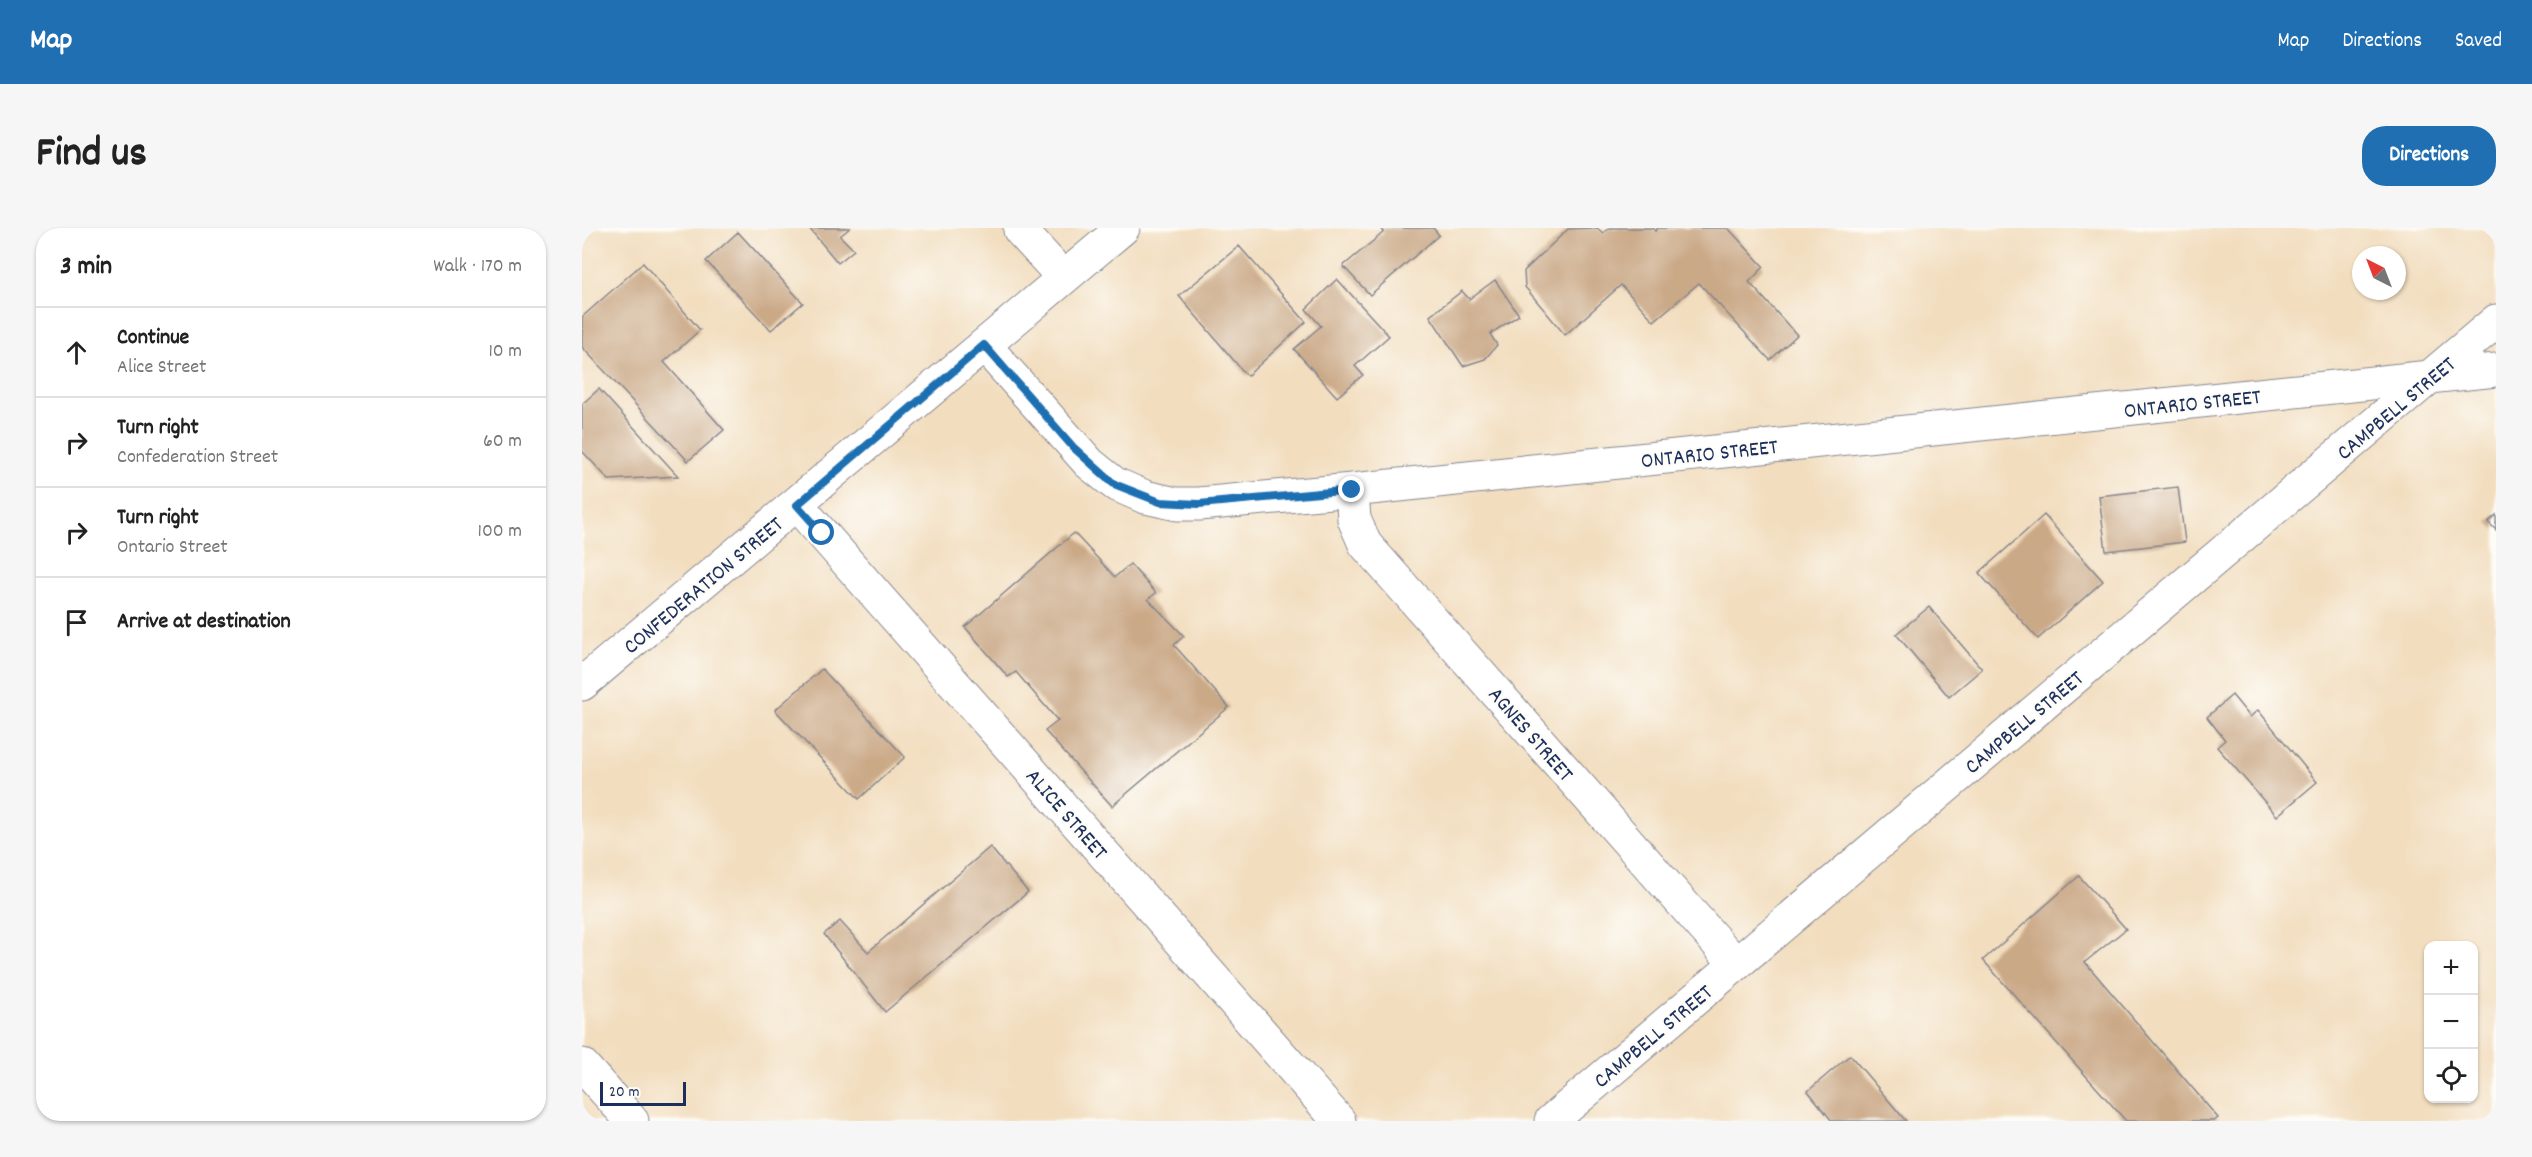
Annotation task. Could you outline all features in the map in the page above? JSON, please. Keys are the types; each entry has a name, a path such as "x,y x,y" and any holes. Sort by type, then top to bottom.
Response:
{"street":[{"path":"1020,229 1063,277"},
{"name":"CONFEDERATION STREET","path":"582,684 984,345 1063,277 1110,232"},
{"name":"CAMPBELL STREET","path":"1551,1121 2496,321"},
{"name":"ONTARIO STREET","path":"984,345 1089,463 1114,484 1145,498 1177,504 1352,490 2496,370"},
{"name":"AGNES STREET","path":"1352,490 1354,519 1365,543 1736,964"},
{"name":"ALICE STREET","path":"797,505 1339,1121"},
{"path":"582,1065 632,1121"}],"building":[{"path":"809,228 850,228 840,236 854,250 838,263"},
{"path":"1381,228 1433,228 1439,235 1370,295 1343,266 1384,232"},
{"path":"1597,228 1603,233 1609,228 1653,228 1655,231 1658,228 1728,228 1764,267 1749,282 1797,335 1770,360 1699,283 1654,321 1621,285 1565,335 1525,287 1524,271 1568,229"},
{"path":"738,232 803,303 771,330 706,261"},
{"path":"1239,246 1306,322 1247,376 1179,296"},
{"path":"643,263 700,330 664,362 724,430 688,461 582,347 582,317"},
{"path":"1337,279 1389,336 1355,366 1363,375 1337,397 1294,349 1321,326 1306,309"},
{"path":"1495,280 1519,315 1490,334 1497,345 1485,359 1463,366 1430,316 1462,291 1469,299"},
{"path":"599,389 678,476 609,480 582,451 582,404"},
{"path":"2178,487 2185,542 2106,551 2099,496"},
{"path":"2044,515 2103,581 2038,639 1979,573"},
{"path":"2496,515 2496,530 2488,522"},
{"path":"1074,533 1115,577 1130,564 1156,593 1148,599 1184,636 1174,645 1229,707 1112,806 1045,731 1058,721 1016,672 1008,677 965,627"},
{"path":"1929,607 1982,669 1949,697 1896,634"},
{"path":"822,669 905,757 859,799 775,710"},
{"path":"2232,695 2250,717 2258,710 2317,782 2277,816 2217,747 2225,740 2207,717"},
{"path":"990,847 1028,892 885,1012 824,934 840,921 868,952"},
{"path":"2079,876 2126,929 2085,962 2218,1118 2214,1121 2126,1121 1983,960"},
{"path":"1850,1055 1906,1121 1832,1121 1808,1091"}],"route":[{"path":"822,533 797,505 984,345 1089,463 1114,484 1145,498 1177,504 1199,504 1352,490"}]}
